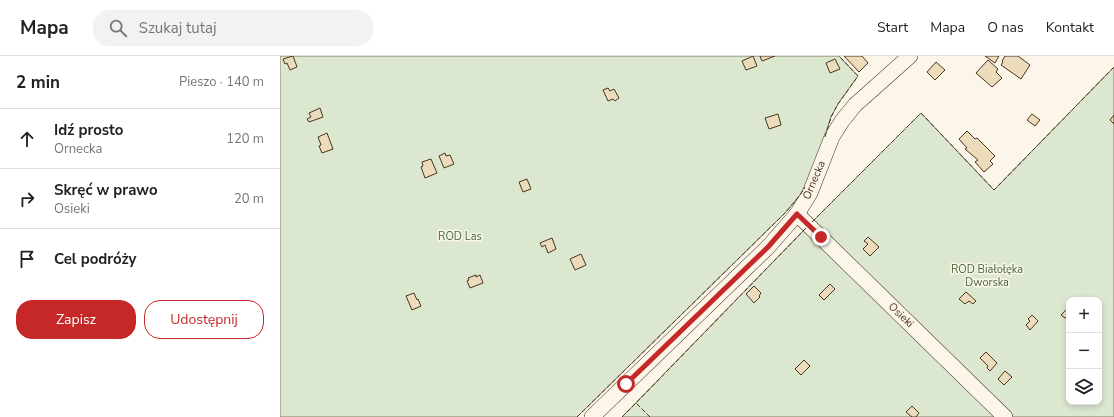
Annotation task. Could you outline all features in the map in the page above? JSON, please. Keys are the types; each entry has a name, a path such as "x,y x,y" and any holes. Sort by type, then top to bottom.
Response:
{"street":[{"name":"Ornecka","path":"592,417 768,247 797,214 810,193 832,137 842,121 855,105 910,56"},
{"name":"Osieki","path":"797,214 1005,417"}],"green space":[{"name":"ROD Las","path":"280,56 839,56 858,76 838,104 831,117 815,166 801,194 785,213 577,417 280,417"},
{"name":"ROD Białołęka Dworska","path":"1114,67 1114,417 1010,417 812,222 921,113 994,190"},
{"path":"806,228 998,417 622,417"}],"building":[{"path":"293,56 297,67 290,70 287,63 285,64 283,59"},
{"path":"753,56 757,66 746,70 742,61"},
{"path":"760,56 775,56 762,61"},
{"path":"844,56 862,56 868,63 859,72"},
{"path":"985,56 999,56 995,63"},
{"path":"1005,56 1018,56 1030,65 1021,79 1001,65"},
{"path":"835,59 840,69 830,73 826,63"},
{"path":"988,60 998,69 996,72 1002,78 992,87 976,73"},
{"path":"936,62 945,70 935,80 927,72"},
{"path":"608,88 610,91 614,89 619,98 615,101 613,99 608,101 603,90"},
{"path":"320,108 323,117 309,122 307,119 311,117 309,113"},
{"path":"778,114 781,125 769,129 765,118"},
{"path":"1032,114 1040,120 1035,126 1027,120"},
{"path":"1114,115 1114,124 1110,120"},
{"path":"967,131 975,139 977,138 995,156 990,161 993,164 984,172 975,162 978,160 965,149 967,148 959,139"},
{"path":"327,133 333,149 322,153 319,146 321,145 318,137"},
{"path":"445,153 446,156 450,155 454,164 444,168 439,156"},
{"path":"431,159 437,173 425,178 421,167 423,166 422,162"},
{"path":"527,179 531,189 523,192 519,182"},
{"path":"868,237 879,247 870,256 863,249 868,244 864,241"},
{"path":"552,238 556,249 548,253 545,245 542,247 540,243"},
{"path":"581,254 586,265 575,270 570,259"},
{"path":"476,275 476,277 480,275 483,283 470,288 467,281 469,280 468,278"},
{"path":"830,284 835,289 824,300 819,295"},
{"path":"754,286 761,293 759,296 760,297 754,303 746,294"},
{"path":"966,292 976,301 973,304 969,301 965,304 959,299"},
{"path":"414,293 421,306 412,310 406,296"},
{"path":"1066,310 1066,318 1061,315"},
{"path":"1032,315 1038,321 1030,330 1026,325 1030,321 1028,319"},
{"path":"986,352 997,363 990,371 987,368 988,366 980,358"},
{"path":"804,360 810,366 801,375 795,369"},
{"path":"1005,371 1012,377 1004,385 998,379"},
{"path":"912,406 919,413 916,417 912,417 906,412"}],"fence":[{"path":"825,137 831,117 838,104 858,76 839,56"},
{"path":"812,222 921,113 994,190 1114,67"},
{"path":"577,417 785,213 805,187"},
{"path":"650,417 636,403 806,228"},
{"path":"622,417 636,403 637,404"}],"route":[{"path":"626,384 768,247 797,214 821,237"}]}
